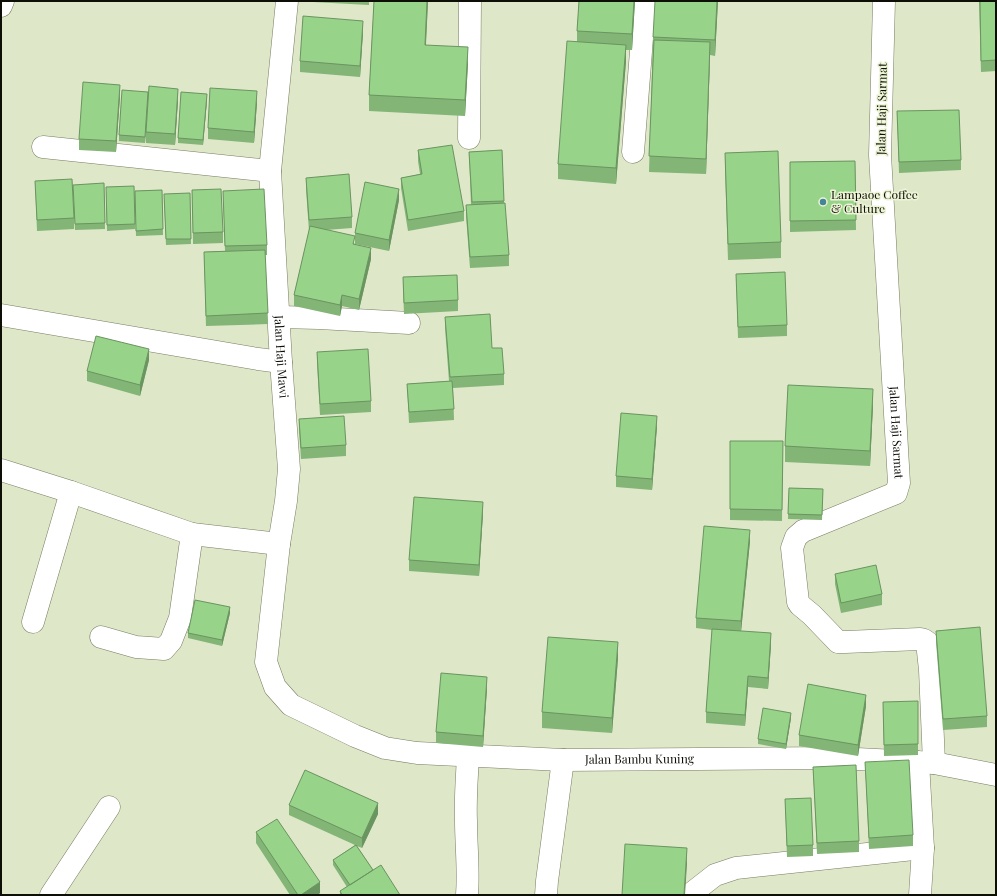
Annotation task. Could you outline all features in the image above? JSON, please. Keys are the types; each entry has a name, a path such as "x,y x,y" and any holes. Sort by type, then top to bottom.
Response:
{"street":[{"path":"1,6 3,1"},
{"name":"Jalan Haji Mawi","path":"287,1 270,171 289,470 286,501 278,544 266,662 275,687 291,704"},
{"path":"469,138 470,1"},
{"path":"633,152 645,1"},
{"name":"Jalan Haji Sarmat","path":"884,1 880,155 899,483 896,493 803,531 796,537 792,548 798,602 838,642 920,639 927,642 930,670 926,762"},
{"path":"43,147 270,171"},
{"path":"1,315 281,362"},
{"path":"279,317 409,323"},
{"path":"1,470 71,492 192,534 278,544"},
{"path":"33,622 71,492"},
{"path":"101,637 136,648 164,649 171,641 180,618 192,534"},
{"name":"Jalan Bambu Kuning","path":"291,704 355,736 385,748 417,753 563,760 838,758 926,762 996,775"},
{"path":"467,895 468,860 466,819 468,756"},
{"path":"546,895 563,760"},
{"path":"920,895 926,762"},
{"path":"51,895 110,807"},
{"path":"692,893 715,875 736,868 923,848"}],"building":[{"path":"374,1 427,1 425,45 468,47 465,100 369,95"},
{"path":"579,1 634,1 632,34 577,31"},
{"path":"655,1 717,1 715,40 653,37"},
{"path":"980,1 996,1 996,60 981,61"},
{"path":"303,16 363,21 360,66 300,61"},
{"path":"654,40 710,42 706,159 649,156"},
{"path":"567,41 626,45 616,168 558,164"},
{"path":"83,82 120,85 116,141 79,139"},
{"path":"149,86 178,89 175,134 146,132"},
{"path":"210,88 257,91 254,132 208,128"},
{"path":"122,90 148,92 145,137 119,135"},
{"path":"181,92 207,94 203,140 178,138"},
{"path":"959,110 961,160 899,162 897,111"},
{"path":"452,145 464,211 408,220 401,178 422,174 418,150"},
{"path":"502,150 504,201 472,202 469,152"},
{"path":"778,151 781,242 728,244 725,153"},
{"name":"Lampaoe Coffee & Culture","path":"855,161 856,220 790,221 790,162"},
{"path":"349,174 352,217 309,220 306,178"},
{"path":"72,179 74,218 37,220 35,181"},
{"path":"365,182 399,189 389,240 355,233"},
{"path":"104,183 105,223 75,224 73,185"},
{"path":"134,186 135,224 107,225 106,187"},
{"path":"221,189 223,232 193,233 192,190"},
{"path":"264,189 267,245 225,246 223,191"},
{"path":"162,190 163,229 136,231 135,191"},
{"path":"190,193 191,239 166,239 164,194"},
{"path":"505,203 509,255 470,257 466,205"},
{"path":"310,226 355,236 353,244 371,248 359,299 342,295 340,305 294,295"},
{"path":"265,250 268,313 206,316 204,252"},
{"path":"785,272 787,325 738,327 736,274"},
{"path":"457,275 458,300 404,303 403,277"},
{"path":"490,314 492,348 502,348 504,374 450,377 445,317"},
{"path":"96,336 149,349 140,385 87,371"},
{"path":"368,349 371,401 320,404 317,352"},
{"path":"452,381 454,409 409,412 407,384"},
{"path":"788,385 873,389 870,451 785,446"},
{"path":"621,413 657,416 652,479 616,476"},
{"path":"344,416 346,445 301,448 299,419"},
{"path":"730,441 783,441 782,510 730,509"},
{"path":"789,488 823,489 822,515 788,514"},
{"path":"414,497 483,502 479,565 409,560"},
{"path":"704,526 750,530 741,621 696,618"},
{"path":"876,565 882,594 841,603 835,574"},
{"path":"195,600 230,607 222,640 188,633"},
{"path":"980,627 987,716 943,719 936,631"},
{"path":"712,629 771,633 768,678 748,676 745,715 706,712"},
{"path":"548,637 618,642 612,718 542,712"},
{"path":"441,673 487,677 483,736 436,732"},
{"path":"808,684 866,695 858,745 799,735"},
{"path":"918,701 918,744 884,745 883,702"},
{"path":"763,708 791,713 786,744 758,739"},
{"path":"909,760 913,835 869,838 865,762"},
{"path":"856,765 859,841 817,843 813,767"},
{"path":"305,770 378,803 362,838 289,805"},
{"path":"811,798 813,845 787,846 785,799"},
{"path":"277,819 320,882 301,895 298,895 256,832"},
{"path":"625,844 687,848 684,895 622,895"},
{"path":"356,845 373,870 350,885 333,860"},
{"path":"381,865 400,895 342,895 340,891"}],"place":[{"name":"Lampaoe Coffee & Culture","path":"823,202"}]}
